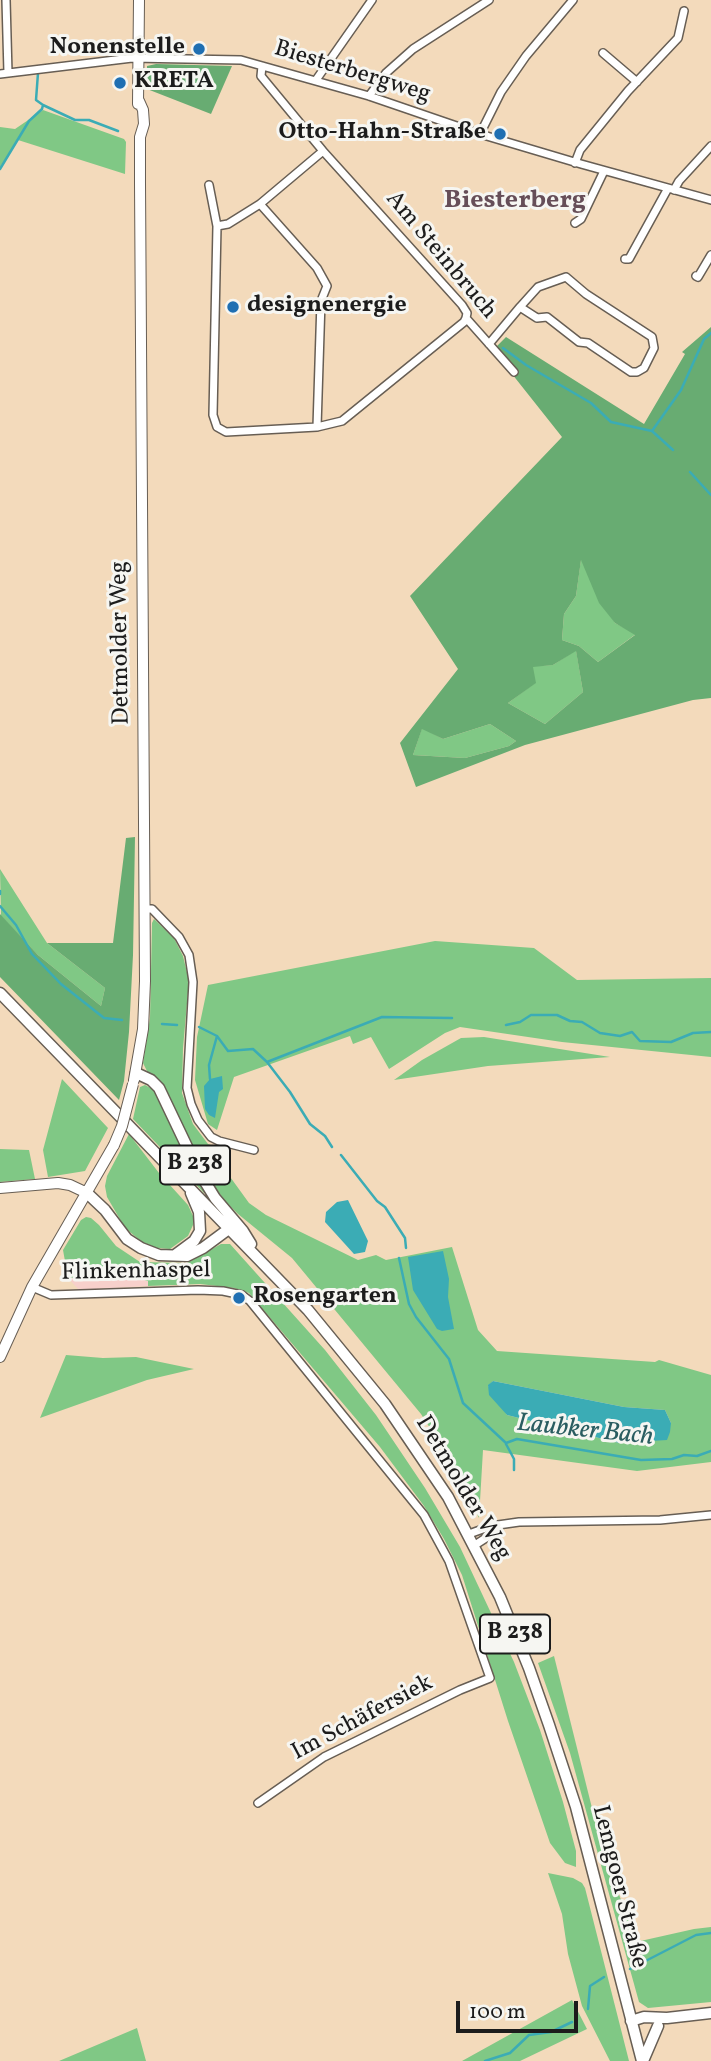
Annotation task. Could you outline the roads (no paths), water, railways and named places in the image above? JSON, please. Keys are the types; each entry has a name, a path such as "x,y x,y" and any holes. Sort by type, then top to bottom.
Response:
{"main road":[{"name":"B 238","path":"0,993 259,1258"},
{"name":"B 238","path":"134,1079 151,1080 159,1088 199,1172 222,1208 243,1231 259,1258"},
{"path":"172,1256 194,1241 200,1231 200,1212 185,1182"},
{"path":"87,1193 96,1200 121,1233 148,1251 187,1256 230,1228"},
{"name":"Detmolder Weg","path":"259,1258 298,1299 385,1404 429,1466 475,1545 515,1632 549,1725"},
{"name":"Lemgoer Straße","path":"549,1725 576,1807 642,2061"},
{"path":"634,2032 663,2022 711,2013"},
{"path":"631,2021 644,2017 663,2022"},
{"path":"642,2061 663,2022"}],"street":[{"path":"4,73 6,0"},
{"name":"Detmolder Weg","path":"0,1357 32,1287 114,1145 122,1126 134,1079 144,1004 140,137 144,124 139,101 139,0"},
{"path":"316,80 372,0"},
{"path":"369,96 386,73 413,49 489,0"},
{"path":"480,134 501,92 526,56 573,0"},
{"path":"575,163 580,150 678,38 684,10"},
{"path":"603,53 637,82"},
{"name":"Biesterbergweg","path":"4,73 139,58 241,60 369,96 604,172 711,200"},
{"name":"Am Steinbruch","path":"262,66 261,76 323,150 462,305 467,313 466,318 514,372"},
{"path":"625,258 629,259 670,190 711,146"},
{"path":"217,226 229,224 260,204 323,150"},
{"path":"575,223 581,219 604,172"},
{"path":"209,185 217,226 213,415 217,428 226,432 317,427 342,421 466,318"},
{"path":"260,204 317,268 327,286 321,301 317,427"},
{"path":"696,276 698,277 711,255"},
{"path":"489,344 520,307 538,287 568,278 586,294 652,337 654,348 644,368 631,372 588,343 579,342 547,317 537,318 520,307"},
{"path":"145,909 152,909 170,927 189,955 193,982 187,1088 198,1120 211,1137 219,1142 254,1150"},
{"path":"0,1188 58,1183 87,1193"},
{"name":"Flinkenhaspel","path":"32,1287 51,1295 198,1290 242,1295"},
{"name":"Detmolder Weg","path":"242,1295 250,1301 424,1515 449,1561 490,1678"},
{"path":"469,1534 491,1526 519,1522 660,1520 711,1515"},
{"path":"475,1545 492,1534 497,1527"},
{"name":"Im Schäfersiek","path":"258,1803 324,1757 490,1678"}],"water":[{"path":"222,1076 223,1089 219,1092 215,1118 205,1109 204,1086 210,1079"},
{"path":"348,1200 368,1241 365,1252 354,1254 325,1222 326,1212 337,1202"},
{"path":"443,1251 454,1329 442,1331 437,1329 413,1290 408,1257"},
{"path":"493,1381 624,1407 665,1410 671,1423 670,1432 667,1440 619,1443 507,1415 489,1395 488,1385"}],"waterway":[{"path":"0,169 29,121 42,109 43,105 36,100 38,73"},
{"path":"43,105 75,120 89,120 118,131"},
{"path":"652,431 681,390 704,339 711,333"},
{"path":"503,348 526,365 591,403 611,422 652,431 673,450"},
{"path":"690,472 711,495"},
{"name":"Laubker Bach","path":"0,906 16,925 32,954 61,984 104,1018 122,1020"},
{"path":"506,1025 520,1022 531,1015 557,1015 570,1021 582,1022 600,1033 620,1036 632,1032 640,1041 671,1042 693,1033 711,1032"},
{"path":"267,1062 382,1017 452,1018"},
{"name":"Laubker Bach","path":"162,1024 177,1025"},
{"name":"Laubker Bach","path":"199,1027 217,1036 228,1051 253,1049 267,1062 310,1124 325,1136 332,1147"},
{"path":"210,1079 209,1065 217,1036"},
{"name":"Laubker Bach","path":"341,1155 377,1201 385,1207 405,1238 406,1248"},
{"name":"Laubker Bach","path":"399,1258 409,1304 449,1359 463,1403 506,1443 517,1439 641,1460 697,1456 711,1451"},
{"path":"506,1444 514,1459 514,1470"},
{"path":"630,1969 696,1935 711,1933"},
{"path":"588,2009 590,1986 604,1977"},
{"path":"485,2061 510,2053 529,2035 551,2032 572,2022"}],"place":[{"name":"Nonenstelle","path":"199,49"},
{"name":"KRETA","path":"120,83"},
{"name":"Otto-Hahn-Straße","path":"500,134"},
{"name":"designenergie","path":"233,307"},
{"name":"Rosengarten","path":"239,1298"}],"district":[{"name":"Biesterberg","path":"515,202"}]}
